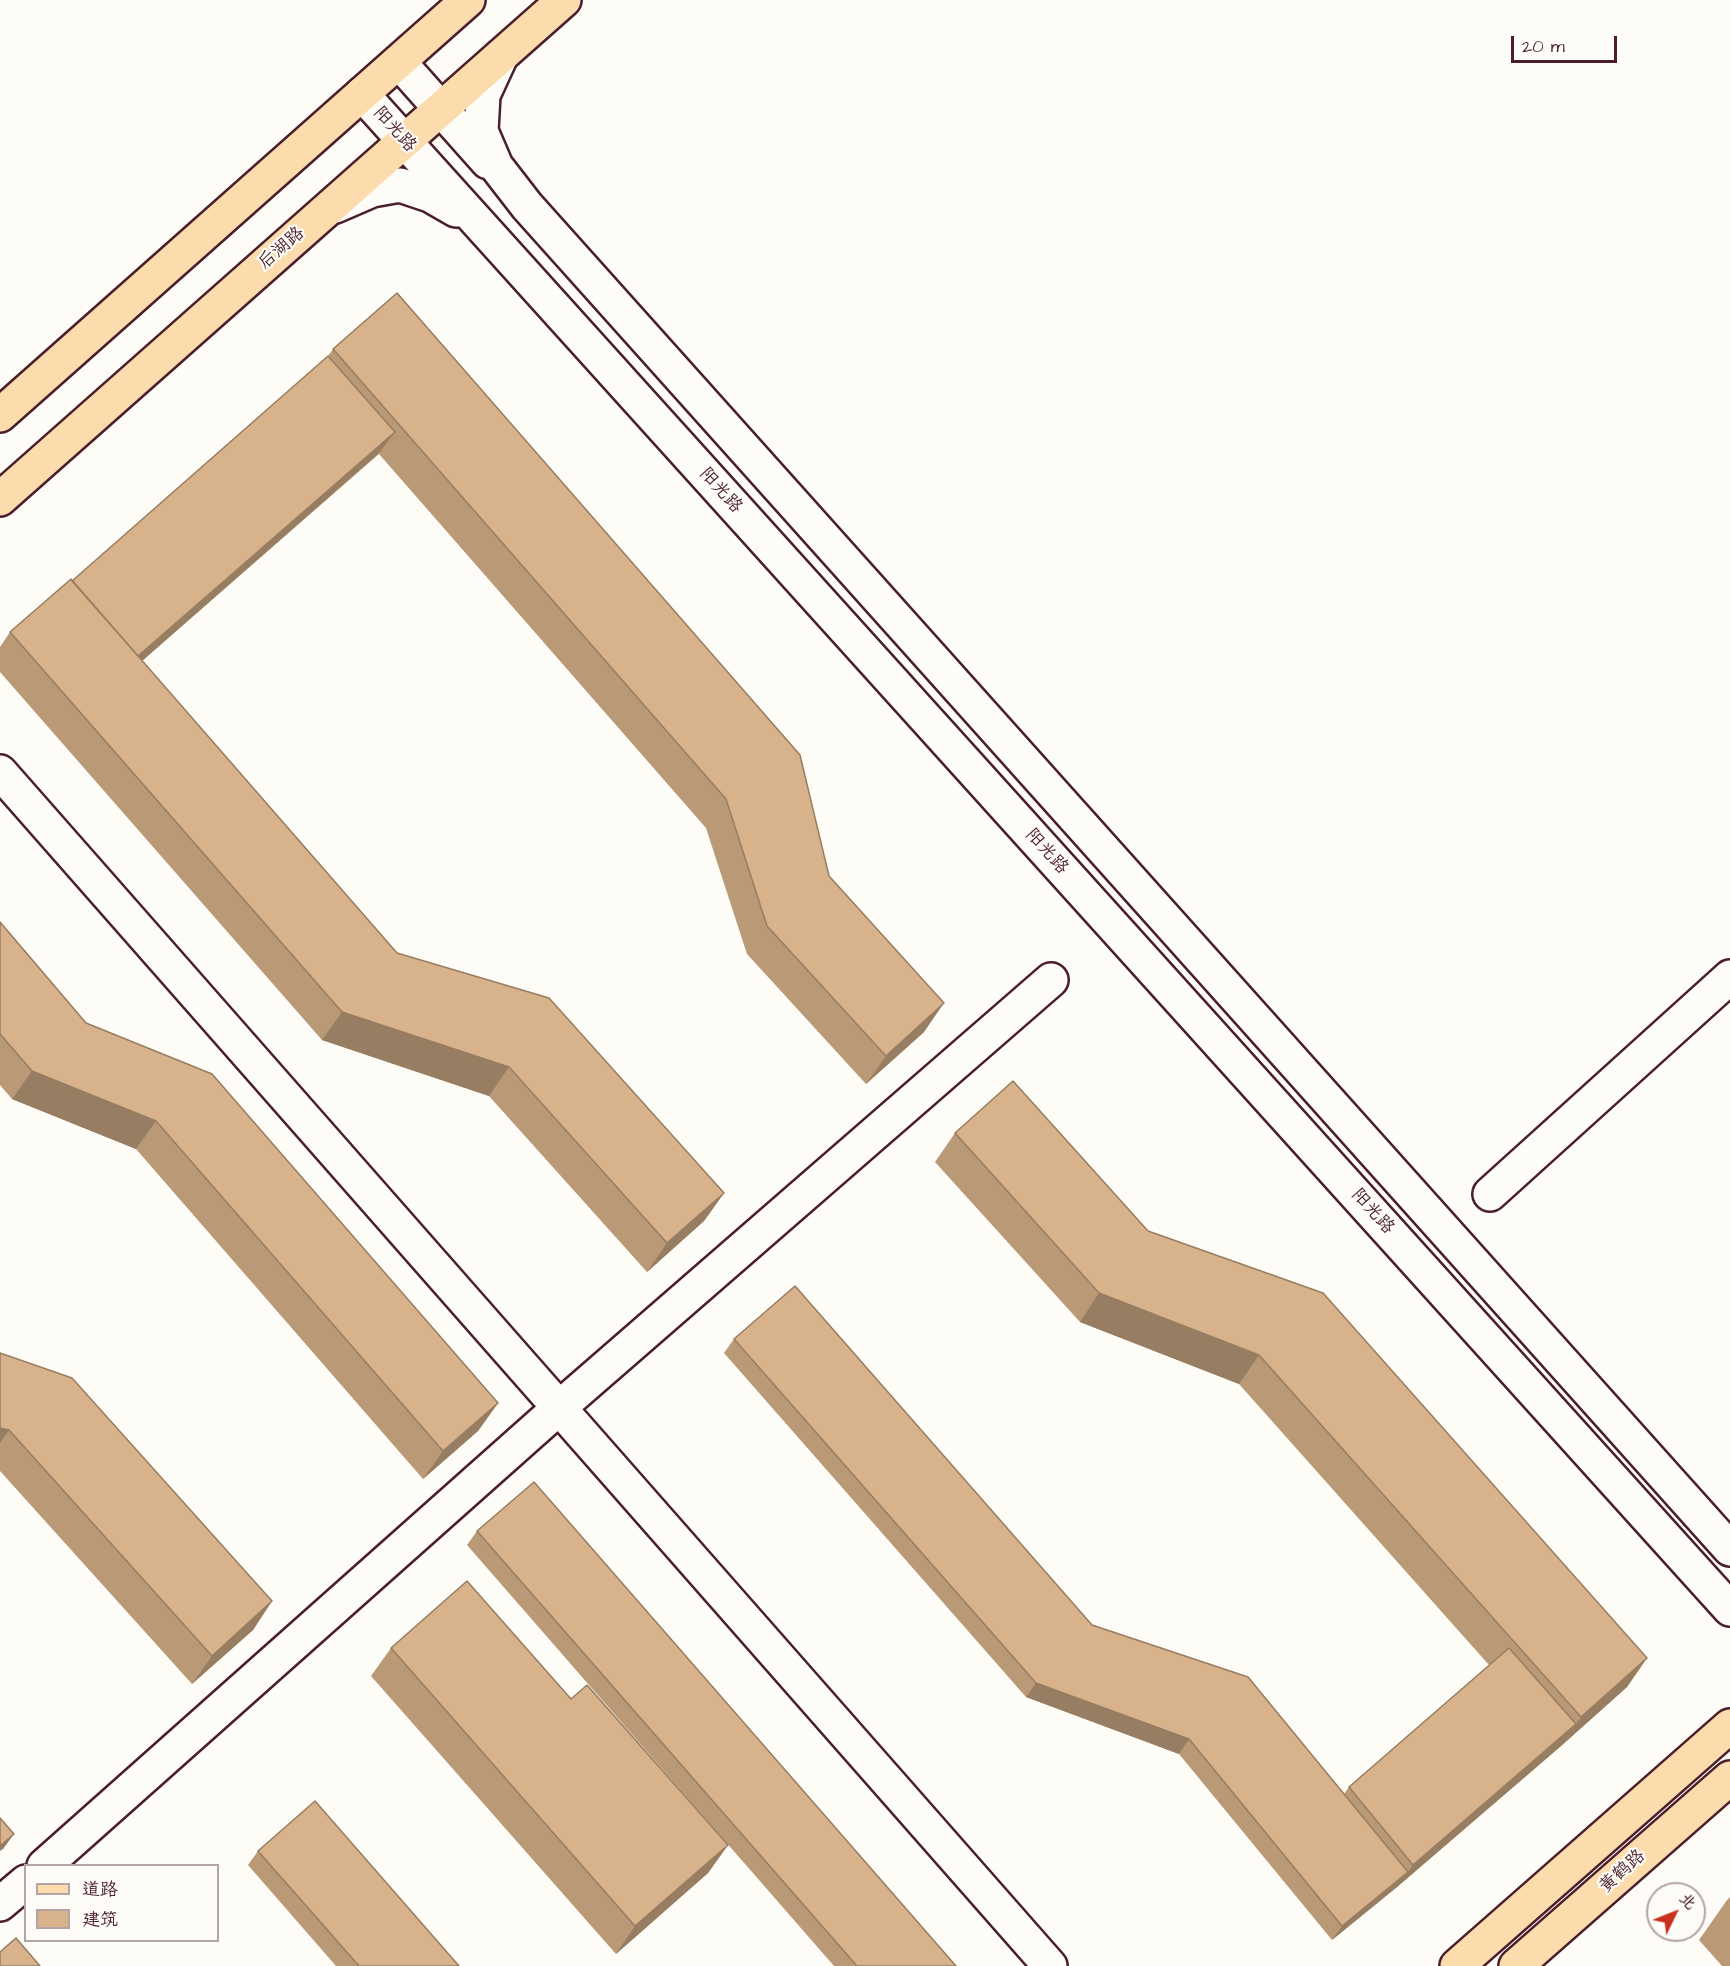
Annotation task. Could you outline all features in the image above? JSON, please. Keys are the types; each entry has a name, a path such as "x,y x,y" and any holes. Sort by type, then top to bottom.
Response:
{"main road":[{"path":"0,415 468,0"},
{"name":"后湖路","path":"0,499 564,0"},
{"path":"1457,1966 1730,1726"},
{"name":"黄鹤路","path":"1516,1966 1730,1778"}],"street":[{"path":"501,56 483,95 481,131 496,166 526,206"},
{"path":"399,62 1730,1549"},
{"name":"阳光路","path":"362,94 1730,1609"},
{"path":"325,211 372,190 400,184 430,195 458,212 491,238"},
{"path":"0,772 1050,1966"},
{"path":"1490,1194 1730,977"},
{"path":"46,1864 560,1407 1051,980"},
{"path":"0,1904 24,1884"}],"building":[{"path":"397,293 800,755 829,876 944,1003 886,1056 767,926 726,799 333,349"},
{"path":"328,356 395,432 138,656 72,581"},
{"path":"71,579 397,953 549,998 724,1193 667,1243 509,1067 342,1012 10,632"},
{"path":"0,922 86,1023 212,1074 498,1403 443,1451 156,1121 32,1071 0,1034"},
{"path":"1013,1081 1148,1231 1323,1293 1647,1658 1581,1717 1259,1355 1099,1293 955,1133"},
{"path":"795,1286 1092,1625 1248,1677 1408,1872 1342,1926 1189,1739 1036,1683 734,1339"},
{"path":"0,1353 72,1378 272,1601 212,1656 9,1430 0,1428"},
{"path":"534,1482 956,1966 857,1966 477,1531"},
{"path":"467,1581 571,1699 587,1685 728,1845 635,1926 391,1648"},
{"path":"1509,1648 1576,1724 1413,1865 1349,1787"},
{"path":"315,1801 459,1966 359,1966 258,1851"},
{"path":"0,1818 14,1834 0,1846"},
{"path":"16,1938 40,1966 0,1966 0,1952"}]}
